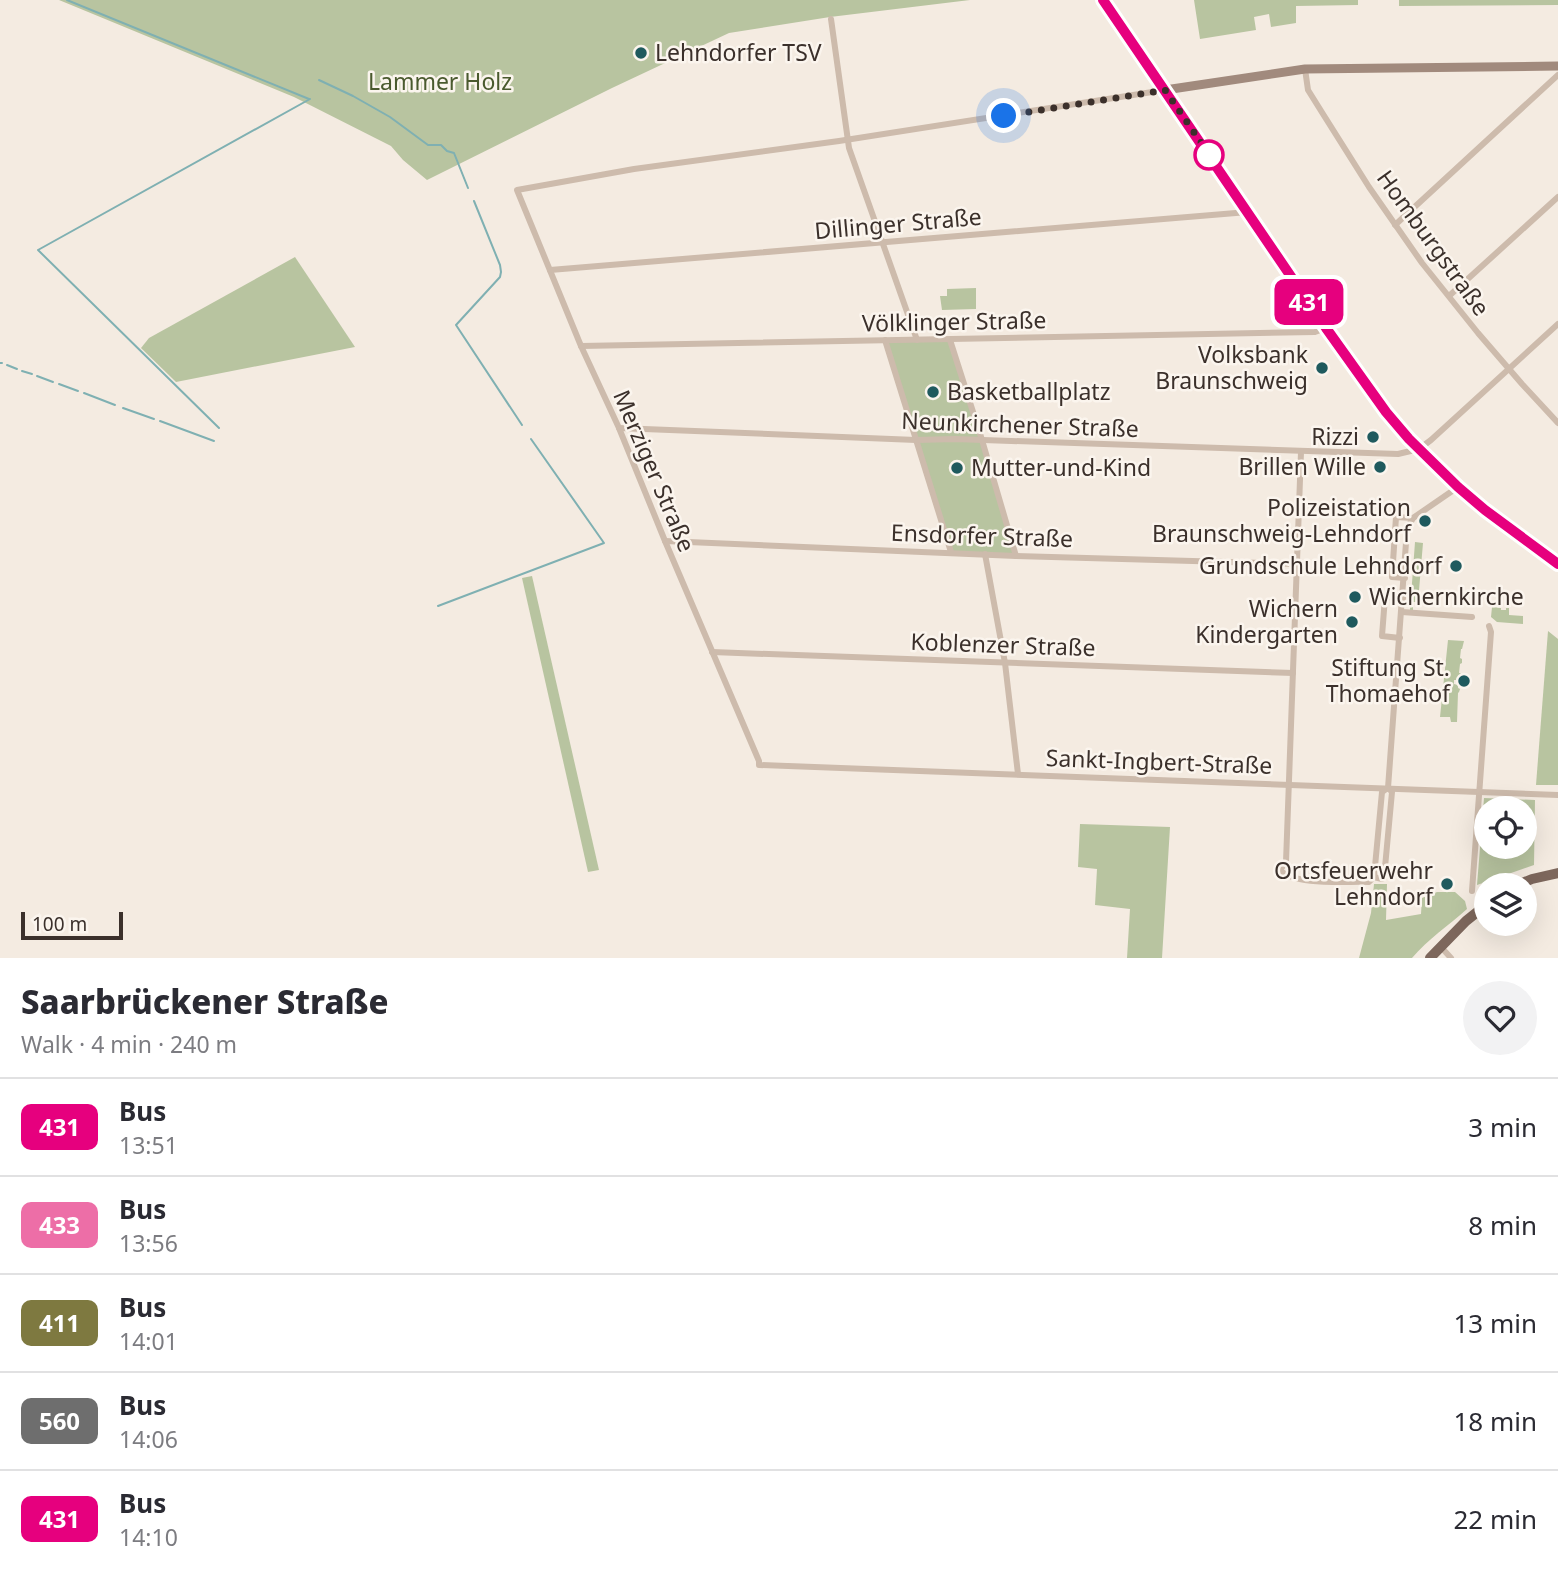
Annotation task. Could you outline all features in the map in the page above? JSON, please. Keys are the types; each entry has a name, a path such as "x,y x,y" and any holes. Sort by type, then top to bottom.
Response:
{"main road":[{"path":"1537,878 1558,873"},
{"path":"1430,958 1474,915"}],"street":[{"path":"1103,0 1386,412 1409,439 1458,487 1558,565"},
{"path":"831,19 849,148 917,340"},
{"path":"848,140 1305,69 1558,66"},
{"name":"Homburgstraße","path":"1305,69 1308,90 1395,225 1509,369 1558,423"},
{"path":"1395,225 1558,75"},
{"name":"Merziger Straße","path":"759,765 517,190 634,169 848,140"},
{"path":"1449,296 1558,197"},
{"name":"Dillinger Straße","path":"550,270 1248,212"},
{"path":"1419,449 1558,324"},
{"name":"Völklinger Straße","path":"581,346 1315,332 1326,328"},
{"path":"885,340 951,552"},
{"path":"950,340 1016,556"},
{"name":"Neunkirchener Straße","path":"619,428 1389,455 1419,449"},
{"path":"1301,452 1286,862 1280,870 1286,877 1300,880 1369,882 1374,877 1381,792 1388,788 1407,529 1413,518 1458,487"},
{"path":"1405,578 1392,577 1396,517 1413,518"},
{"name":"Ensdorfer Straße","path":"665,541 1016,556 1297,564"},
{"path":"985,554 1005,663 1018,775"},
{"path":"1400,638 1382,636 1385,597 1403,598"},
{"path":"1402,612 1472,617"},
{"path":"1472,891 1491,632 1489,626"},
{"name":"Koblenzer Straße","path":"712,652 1293,673"},
{"name":"Sankt-Ingbert-Straße","path":"759,765 1558,795"},
{"path":"1441,947 1451,958"}],"green space":[{"name":"Lammer Holz","path":"59,0 970,0 830,17 729,33 427,180 391,146 294,97"},
{"path":"1194,0 1358,0 1358,5 1296,6 1296,23 1271,27 1269,14 1254,17 1256,30 1200,39"},
{"path":"1399,0 1558,0 1558,5 1399,6"},
{"path":"295,257 355,347 176,382 141,348 149,338"},
{"path":"976,288 976,309 942,310 940,296 947,296 947,289"},
{"path":"885,340 950,340 1016,556 951,552"},
{"path":"1415,542 1423,543 1418,602 1413,602 1413,610 1410,610"},
{"path":"532,576 599,870 588,872 522,578"},
{"path":"1492,607 1501,610 1509,608 1509,615 1523,616 1523,624 1497,622 1491,617"},
{"path":"1548,631 1558,639 1558,785 1536,785"},
{"path":"1448,640 1464,641 1460,658 1461,673 1459,680 1454,680 1454,684 1460,689 1457,722 1451,722 1450,717 1440,717"},
{"path":"1080,824 1170,827 1162,958 1127,958 1130,909 1095,905 1097,869 1078,867"},
{"path":"1479,859 1534,859 1534,865 1511,873 1478,873"},
{"path":"1374,884 1387,884 1386,920 1421,914 1422,898 1437,892 1455,892 1465,901 1467,909 1412,958 1359,958 1371,913"}],"waterway":[{"path":"67,0 309,99"},
{"path":"319,80 390,117 428,145 441,145 454,153 468,188"},
{"path":"219,428 38,250 310,99"},
{"path":"474,201 501,272 500,277 456,325 522,425"},
{"path":"7,365 17,369"},
{"path":"22,371 32,374"},
{"path":"37,376 53,382"},
{"path":"59,384 78,391"},
{"path":"84,393 115,405"},
{"path":"123,408 154,419"},
{"path":"160,421 214,441"},
{"path":"438,606 604,543 531,439"}],"bus line":[{"name":"431","path":"1103,0 1386,412 1409,439 1458,487 1558,564"}],"place":[{"name":"Lehndorfer TSV","path":"641,53"},
{"name":"Volksbank Braunschweig","path":"1322,368"},
{"name":"Basketballplatz","path":"933,392"},
{"name":"Rizzi","path":"1373,437"},
{"name":"Brillen Wille","path":"1380,467"},
{"name":"Mutter-und-Kind","path":"957,468"},
{"name":"Polizeistation Braunschweig-Lehndorf","path":"1425,521"},
{"name":"Grundschule Lehndorf","path":"1456,566"},
{"name":"Wichernkirche","path":"1355,597"},
{"name":"Wichern Kindergarten","path":"1352,622"},
{"name":"Stiftung St. Thomaehof","path":"1464,681"},
{"name":"Ortsfeuerwehr Lehndorf","path":"1447,884"}],"route":[{"path":"1004,116 1165,90 1211,157 1209,155"}]}
